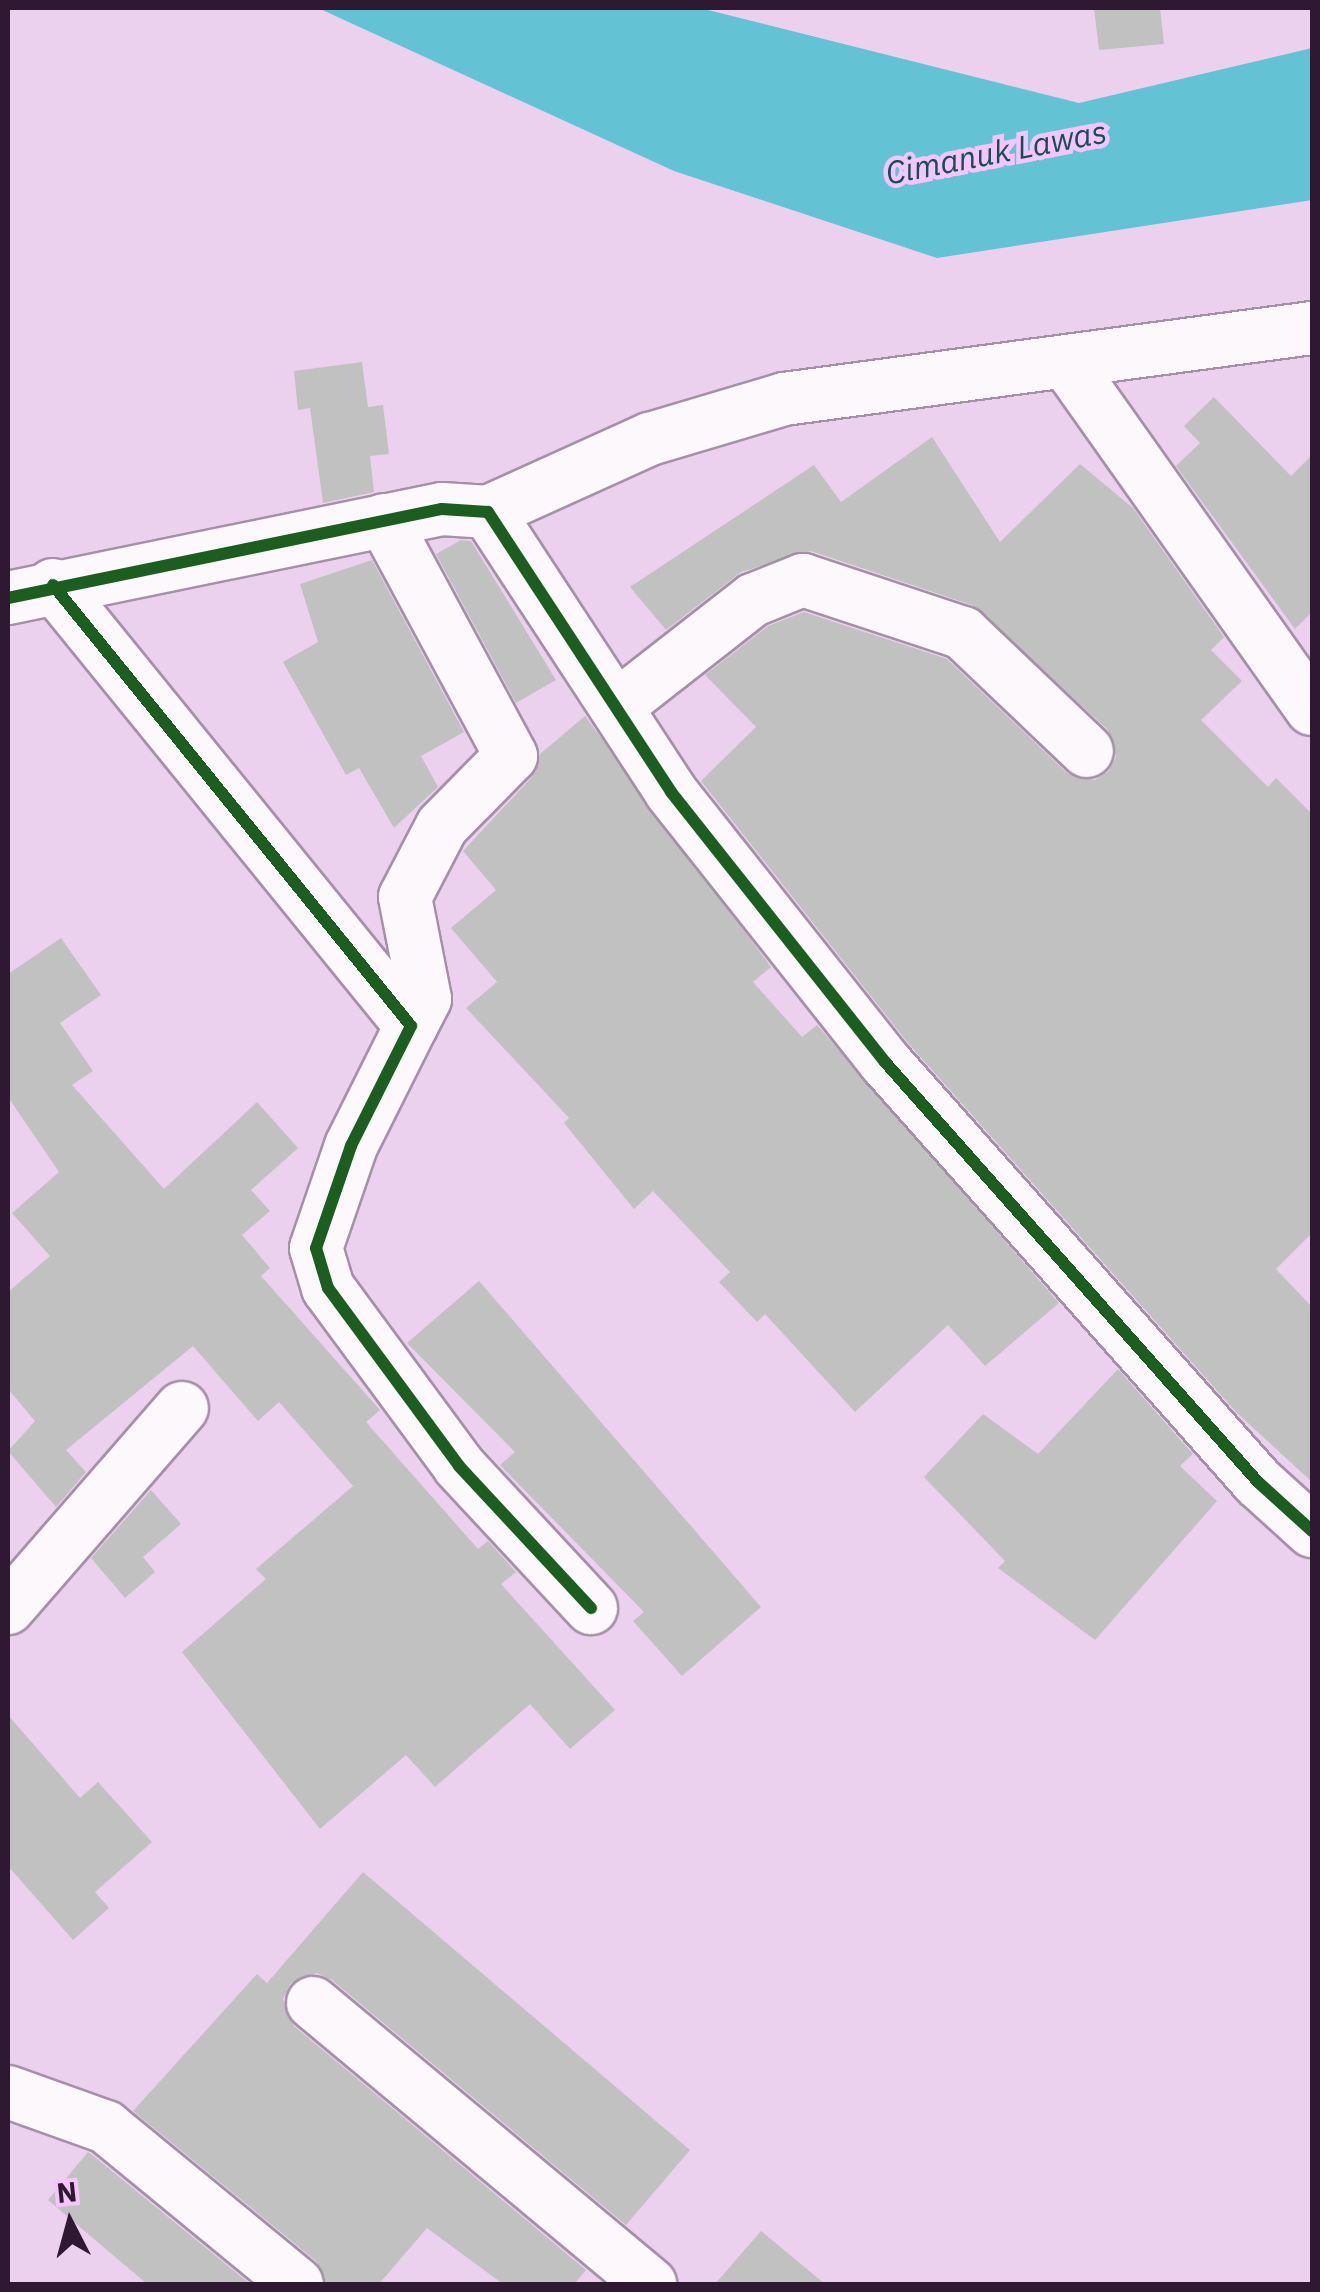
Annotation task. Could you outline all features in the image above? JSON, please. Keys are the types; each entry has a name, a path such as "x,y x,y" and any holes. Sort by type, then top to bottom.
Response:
{"street":[{"path":"411,1026 30,591 384,520 488,512 650,438 784,399 1312,328"},
{"path":"1066,362 1312,709"},
{"path":"488,512 616,707 885,1062 1258,1482 1312,1531"},
{"path":"384,520 511,756 442,826 405,897 426,998 352,1146 316,1248 328,1288 458,1466 591,1608"},
{"path":"616,707 754,600 803,580 963,633 1087,751"},
{"path":"8,1608 182,1408"},
{"path":"313,2003 650,2284"},
{"path":"8,2092 106,2127 297,2284"}],"water":[{"name":"Cimanuk Lawas","path":"318,8 700,8 1079,103 1312,48 1312,200 937,258 674,171"}],"building":[{"path":"1094,8 1160,8 1164,44 1099,50"},
{"path":"362,362 368,407 383,405 389,454 370,456 374,492 323,503 310,408 298,410 294,371"},
{"path":"1214,397 1291,476 1312,455 1312,612 1295,629 1176,466 1200,443 1184,426"},
{"path":"932,437 1000,542 1080,464 1133,508 1224,637 1211,650 1242,681 1201,720 1268,787 1276,778 1312,814 1312,1233 1276,1269 1312,1307 1312,1482 1236,1412 908,1043 701,781 756,727 705,675 768,626 804,612 947,659 1067,773 1095,780 1109,771 1116,757 1108,730 972,605 811,551 741,572 666,630 630,587 814,465 841,502"},
{"path":"461,540 471,541 556,680 516,703 436,554"},
{"path":"372,560 464,732 421,756 438,787 394,828 359,768 346,775 283,662 318,642 300,584"},
{"path":"585,716 771,967 753,982 802,1037 817,1025 1059,1303 985,1366 948,1325 855,1412 765,1314 757,1322 719,1282 730,1272 653,1191 634,1209 564,1123 569,1118 466,1008 497,982 451,928 496,890 463,851 532,777 540,754"},
{"path":"61,938 101,995 60,1023 93,1071 72,1085 164,1189 257,1102 298,1148 251,1190 270,1211 242,1235 270,1268 261,1276 380,1410 366,1422 478,1549 488,1541 516,1572 501,1584 615,1710 570,1749 530,1704 435,1787 406,1755 320,1829 182,1652 266,1579 256,1569 353,1486 279,1402 258,1421 193,1346 66,1450 86,1472 56,1507 8,1451 35,1421 8,1389 8,1292 50,1256 12,1213 59,1172 8,1097 8,974"},
{"path":"479,1281 761,1607 682,1676 633,1621 644,1612 500,1465 515,1452 407,1343"},
{"path":"1118,1369 1193,1454 1180,1466 1217,1501 1095,1640 998,1568 1005,1561 924,1477 983,1414 1038,1454"},
{"path":"151,1490 181,1524 143,1557 155,1572 125,1598 91,1558"},
{"path":"8,1715 80,1798 98,1782 152,1842 95,1892 109,1908 73,1940 8,1866"},
{"path":"363,1872 690,2150 626,2225 332,1980 317,1973 291,1983 283,1999 294,2026 586,2270 574,2284 503,2284 427,2228 379,2284 326,2284 316,2261 133,2111 257,1974 267,1983"},
{"path":"88,2152 250,2284 147,2284 48,2200"},
{"path":"761,2231 825,2284 715,2284"}],"cycle path":[{"path":"8,598 442,509 488,512 671,792 885,1062 1258,1482 1312,1531"},
{"path":"53,585 411,1026 351,1146 316,1248 328,1288 459,1466 591,1608"}]}
